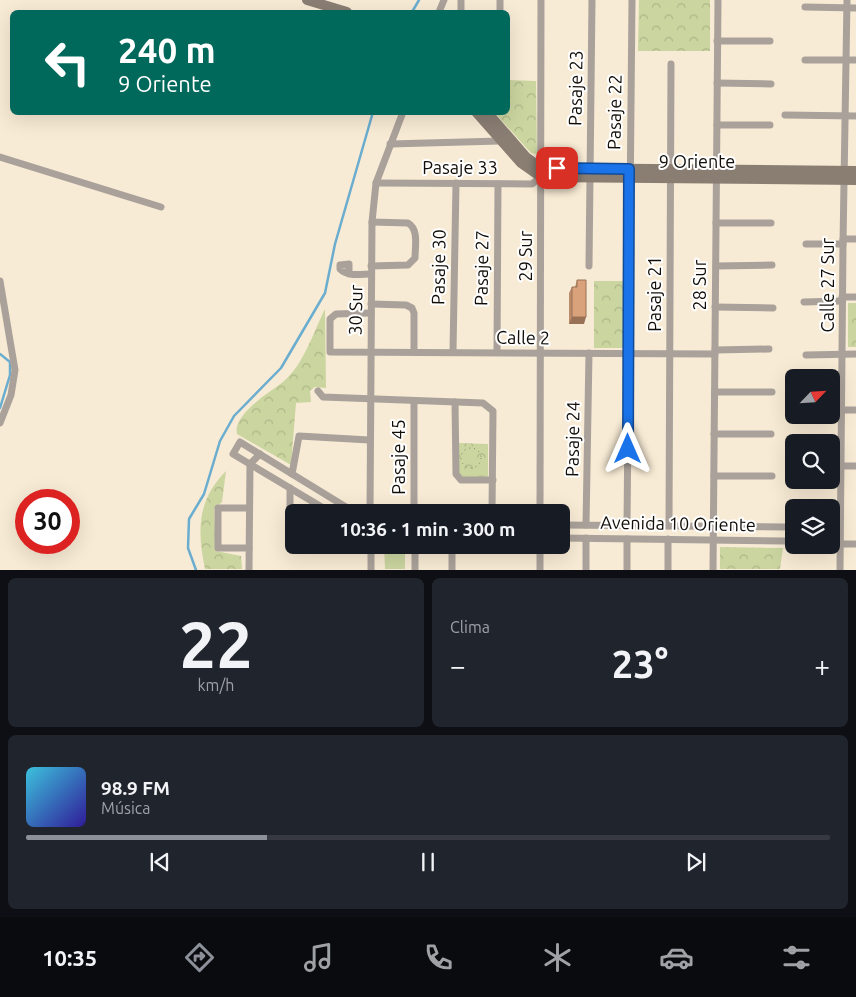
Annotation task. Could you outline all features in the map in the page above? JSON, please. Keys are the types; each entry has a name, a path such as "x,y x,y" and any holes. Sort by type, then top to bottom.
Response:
{"street":[{"path":"308,0 341,10"},
{"name":"29 Sur","path":"540,504 542,0"},
{"name":"Pasaje 23","path":"589,266 592,0"},
{"name":"Pasaje 22","path":"627,525 632,0"},
{"name":"28 Sur","path":"713,570 718,0"},
{"path":"805,7 848,4 856,8"},
{"name":"Calle 27 Sur","path":"840,466 848,4"},
{"path":"717,41 770,41"},
{"path":"806,60 856,60"},
{"name":"Pasaje 21","path":"669,526 671,64"},
{"path":"717,83 772,84"},
{"name":"30 Sur","path":"370,504 372,222 376,183 402,115"},
{"path":"478,115 521,163 541,173"},
{"path":"490,115 541,173"},
{"path":"785,115 856,116"},
{"path":"717,125 770,125"},
{"path":"390,144 500,141"},
{"path":"0,157 161,207"},
{"name":"9 Oriente","path":"844,175 856,170"},
{"name":"9 Oriente","path":"541,173 844,175 856,180"},
{"name":"Pasaje 33","path":"376,183 532,184 541,173"},
{"name":"Pasaje 30","path":"453,352 456,183"},
{"name":"Pasaje 27","path":"496,352 498,184"},
{"path":"372,222 408,223 412,225 415,231 415,258 408,265 372,266"},
{"path":"716,223 771,223"},
{"path":"806,244 843,242 856,239"},
{"path":"716,266 772,266"},
{"path":"349,274 371,274"},
{"path":"0,281 15,370 11,395 0,423"},
{"path":"804,302 856,297"},
{"path":"371,304 406,305 412,308 414,313 414,352"},
{"path":"715,307 772,308"},
{"name":"Calle 2","path":"371,313 336,314 332,316 330,319 330,352 670,354 769,349"},
{"name":"Pasaje 24","path":"586,525 589,353"},
{"path":"806,355 856,354"},
{"path":"318,391 323,397 483,403 493,411 492,504"},
{"path":"715,392 772,392"},
{"name":"Pasaje 45","path":"414,401 414,504"},
{"path":"455,402 456,474 461,480 493,480"},
{"path":"841,410 856,410"},
{"path":"714,434 772,434"},
{"path":"292,474 299,436 369,440"},
{"path":"316,504 233,454 240,442 341,504"},
{"path":"249,570 250,464 260,454"},
{"path":"840,466 856,466"},
{"path":"714,476 772,476"},
{"path":"290,488 291,504"},
{"path":"250,508 218,508 218,548 250,548"},
{"name":"Avenida 10 Oriente","path":"570,524 784,527"},
{"name":"Avenida 10 Oriente","path":"570,538 785,541"},
{"path":"586,538 586,570"},
{"path":"627,538 627,570"},
{"path":"668,539 668,570"},
{"path":"840,544 856,544"},
{"path":"371,554 371,570"},
{"path":"414,554 415,570"},
{"path":"452,554 452,570"},
{"path":"540,554 540,570"},
{"name":"Calle 27 Sur","path":"840,554 840,570"}],"path":[{"path":"470,448 479,451 481,457 480,463 472,468 463,465 461,459 464,450 470,448"}],"green space":[{"path":"639,0 710,0 710,51 638,51"},
{"path":"510,80 536,81 537,154 531,153 497,115 510,115"},
{"path":"594,281 623,281 623,348 594,348"},
{"path":"848,303 856,303 856,347 848,347"},
{"path":"325,309 326,388 315,387 310,391 311,402 296,403 291,465 237,434 237,427 240,419 246,412 283,382 297,366"},
{"path":"459,443 488,444 488,477 463,477 458,472"},
{"path":"226,471 222,502 214,509 216,551 241,556 242,569 205,569 200,529 202,517 209,493"},
{"path":"720,547 783,548 780,569 720,569"},
{"path":"384,554 405,554 405,569 385,569"}],"building":[{"path":"577,280 586,280 586,317 572,317 572,287 577,287"}],"waterway":[{"path":"413,10 419,0"},
{"path":"196,570 188,548 189,519 204,494 220,441 234,416 281,368 325,293 335,244 372,115"},
{"path":"0,354 10,362 10,375 0,408"}],"route":[{"path":"557,168 629,169 628,449"}]}
